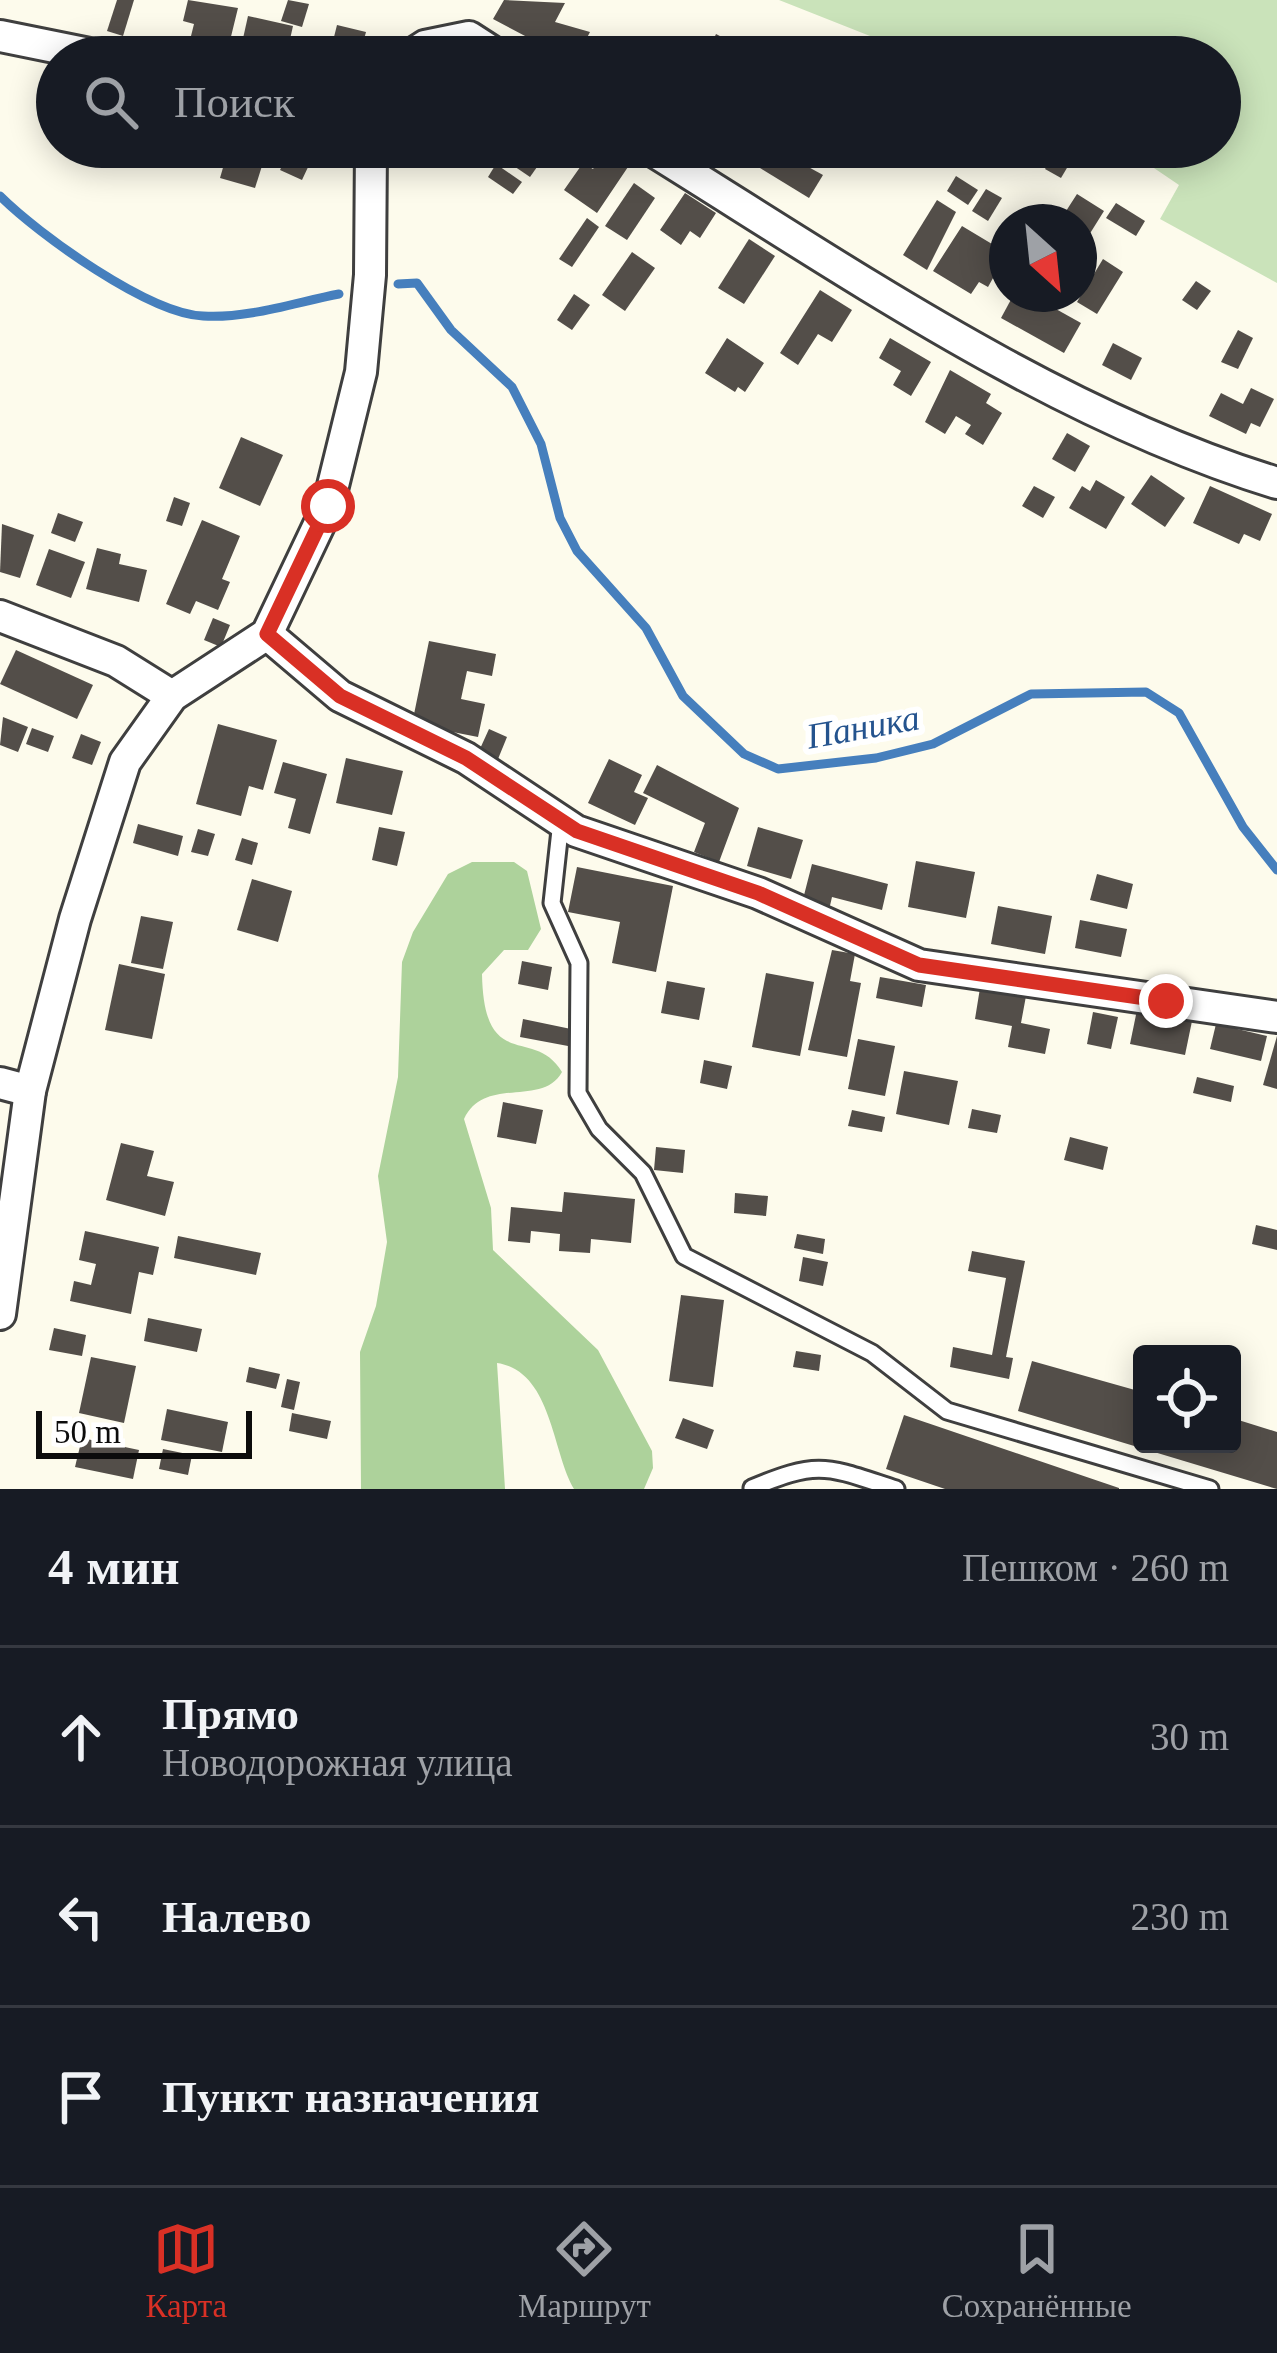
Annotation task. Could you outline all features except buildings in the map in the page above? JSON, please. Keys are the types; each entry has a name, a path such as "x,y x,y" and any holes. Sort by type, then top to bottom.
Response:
{"street":[{"path":"0,36 36,43"},
{"path":"1,1301 15,1087 125,762 172,696 267,634 328,506 362,372 370,275 371,168"},
{"path":"681,168 885,295 1036,379 1175,444 1277,483"},
{"path":"0,616 116,662 172,696"},
{"path":"267,634 340,696 466,758 561,821 758,893 919,965 1277,1017"}],"lane":[{"path":"561,821 552,903 579,963 578,1093 599,1130 643,1173 684,1256 872,1352 947,1411 1210,1489"},
{"path":"752,1488 801,1467 827,1466 896,1489"}],"green space":[{"path":"779,0 1277,0 1277,283 1160,219 1179,185 1154,168 1241,168 1241,36 870,36"},
{"path":"472,862 514,862 527,871 541,929 528,950 504,950 482,974 485,1005 501,1037 551,1058 562,1072 541,1088 485,1098 464,1119 491,1208 493,1250 598,1350 652,1451 653,1468 644,1489 574,1489 540,1397 515,1369 497,1363 505,1489 361,1489 360,1352 376,1306 387,1242 378,1176 398,1077 402,962 413,932 448,874"}],"waterway":[{"name":"Паника","path":"0,196 96,270 180,312 237,315 339,294"},
{"name":"Паника","path":"398,284 417,283 451,330 512,387 541,444 560,518 577,551 646,628 683,696 744,754 778,769 876,758 933,744 1031,694 1146,692 1179,713 1243,827 1277,870"}],"route":[{"path":"328,506 267,634 340,696 466,758 577,831 758,893 919,965 1166,1001"}]}
